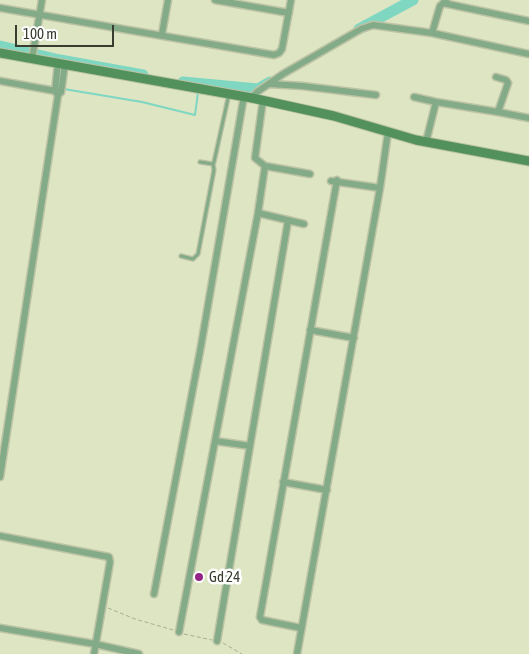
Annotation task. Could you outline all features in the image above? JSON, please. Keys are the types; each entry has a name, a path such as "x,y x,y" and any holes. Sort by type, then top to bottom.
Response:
{"street":[{"path":"32,56 42,0"},
{"path":"162,34 168,0"},
{"path":"215,0 288,13"},
{"path":"0,8 162,34 274,55 282,49 291,0"},
{"path":"432,33 440,6 446,2 529,21"},
{"path":"154,594 246,99 317,54 370,25 379,24 432,33 529,54"},
{"path":"0,53 32,56 61,64 229,93 262,103 334,116 387,135 529,161"},
{"path":"0,477 61,64"},
{"path":"496,77 506,80 508,83 498,112"},
{"path":"0,81 58,89"},
{"path":"270,84 376,95"},
{"path":"414,98 529,118"},
{"path":"426,142 436,102"},
{"path":"262,103 254,156 266,166 310,174"},
{"path":"298,654 380,188 387,135"},
{"path":"179,632 266,166"},
{"path":"302,628 262,620 260,617 334,181 380,188"},
{"path":"258,213 304,224"},
{"path":"217,641 288,221"},
{"path":"310,330 354,338"},
{"path":"215,441 250,446"},
{"path":"283,482 326,490"},
{"path":"0,536 109,557 94,654"},
{"path":"0,628 95,644 138,654"}],"lane":[{"path":"181,256 193,259 198,254 214,170 213,164 229,93"},
{"path":"200,162 213,164"}],"path":[{"path":"102,606 135,619 179,632"}],"waterway":[{"path":"359,29 413,0"},
{"path":"0,46 60,60 143,75"},
{"path":"183,82 258,89 270,82"},
{"path":"39,85 54,87"},
{"path":"64,89 142,102 195,115 198,92"}],"place":[{"name":"Gd 24","path":"199,577"}]}
